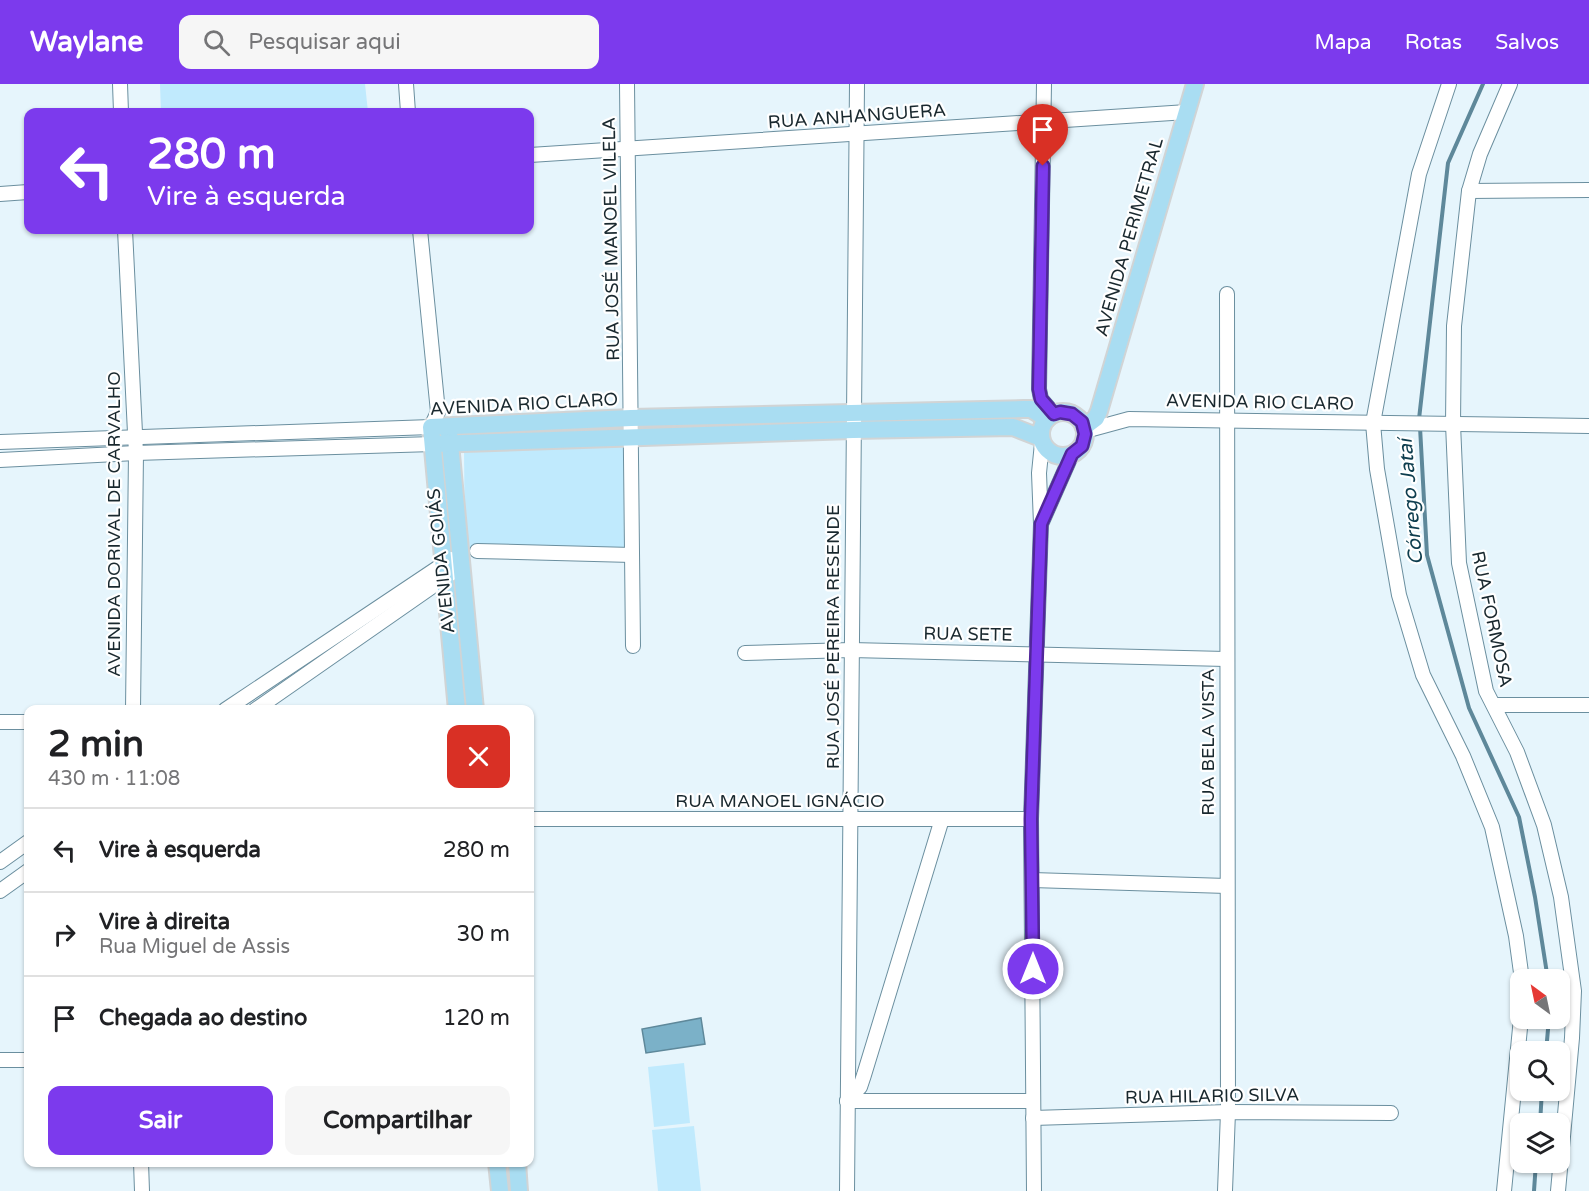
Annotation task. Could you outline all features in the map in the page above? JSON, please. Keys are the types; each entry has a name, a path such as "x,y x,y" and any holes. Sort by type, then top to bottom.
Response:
{"main road":[{"name":"AVENIDA PERIMETRAL","path":"1082,425 1096,418 1195,84"},
{"name":"AVENIDA RIO CLARO","path":"440,431 631,418 853,411 1024,409 1051,416"},
{"path":"932,410 932,428"},
{"path":"1066,412 1082,425 1082,446 1072,454 1058,456 1052,453 1042,440 1042,426 1051,416 1066,412"},
{"name":"AVENIDA RIO CLARO","path":"440,431 632,437 1013,427 1042,440"},
{"name":"AVENIDA GOIÁS","path":"440,431 467,557 474,703"},
{"name":"AVENIDA GOIÁS","path":"440,431 445,569 456,704"},
{"path":"456,704 474,703"},
{"path":"498,1167 500,1191"},
{"path":"517,1167 519,1191"}],"street":[{"path":"120,84 121,108"},
{"path":"406,84 408,108"},
{"name":"RUA JOSÉ MANOEL VILELA","path":"627,84 633,646"},
{"name":"RUA JOSÉ PEREIRA RESENDE","path":"847,1191 857,84"},
{"path":"1044,84 1039,389 1041,399 1051,416"},
{"path":"1449,84 1419,174 1373,423 1377,469 1399,595 1423,675 1463,756 1492,827 1516,936 1520,969"},
{"name":"RUA FORMOSA","path":"1510,84 1480,154 1469,190 1454,326 1453,424 1459,563 1486,691 1517,752 1544,825 1561,897 1574,991 1558,1191"},
{"name":"RUA ANHANGUERA","path":"534,155 1187,112"},
{"path":"1469,190 1589,190"},
{"path":"0,194 24,192"},
{"name":"AVENIDA DORIVAL DE CARVALHO","path":"125,234 136,453 133,705"},
{"name":"AVENIDA GOIÁS","path":"420,234 440,431"},
{"name":"RUA BELA VISTA","path":"1225,1191 1228,1112 1227,294"},
{"name":"AVENIDA RIO CLARO","path":"1082,425 1129,419 1589,426"},
{"path":"348,430 349,447"},
{"name":"AVENIDA RIO CLARO","path":"0,442 348,430 440,431"},
{"name":"AVENIDA RIO CLARO","path":"0,460 136,453 349,447 440,431"},
{"path":"209,451 210,436"},
{"path":"1034,1191 1031,819 1042,440"},
{"path":"1041,524 1072,454"},
{"path":"233,705 467,557 632,555"},
{"path":"262,705 445,569"},
{"name":"RUA SETE","path":"745,653 851,650 1226,659"},
{"path":"1494,705 1589,705"},
{"path":"0,722 24,722"},
{"name":"RUA MANOEL IGNÁCIO","path":"534,819 1031,819"},
{"path":"848,1101 860,1087 942,819"},
{"path":"0,862 24,845"},
{"path":"2,884 24,873"},
{"path":"1032,880 1227,886"},
{"path":"1504,1191 1520,1029"},
{"path":"0,1060 24,1060"},
{"path":"848,1101 1033,1101"},
{"name":"RUA HILARIO SILVA","path":"1033,1118 1228,1112 1391,1113"},
{"path":"141,1167 142,1191"}],"shaded area":[{"path":"160,84 365,84 368,108 161,108"},
{"path":"623,446 624,551 465,553 464,449"},
{"path":"701,1018 705,1044 646,1053 642,1029"},
{"path":"684,1063 690,1123 654,1127 648,1067"},
{"path":"694,1126 701,1191 658,1191 652,1130"}],"waterway":[{"name":"Córrego Jataí","path":"1419,419 1448,163 1483,84"},
{"name":"Córrego Jataí","path":"1420,427 1427,555 1469,708 1519,817 1546,969"},
{"name":"Córrego Jataí","path":"1547,1041 1548,1029"},
{"name":"Córrego Jataí","path":"1541,1101 1541,1113"},
{"name":"Córrego Jataí","path":"1534,1191 1535,1173"}],"route":[{"path":"1033,969 1031,819 1041,524 1072,454 1082,446 1085,434 1078,417 1066,412 1054,414 1041,399 1039,389 1043,166"}]}
